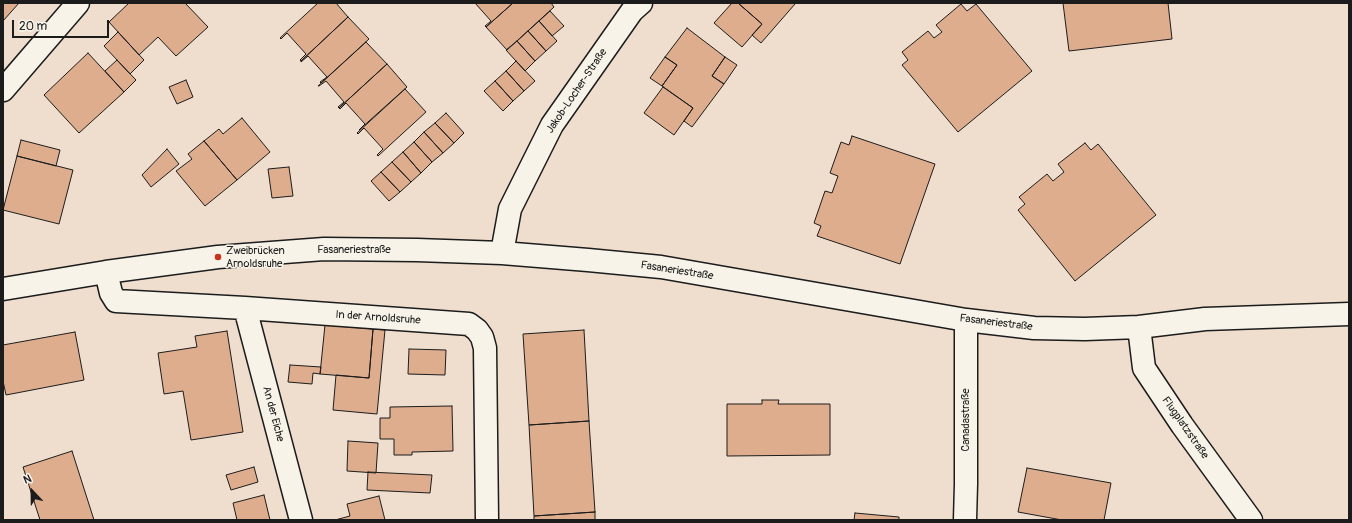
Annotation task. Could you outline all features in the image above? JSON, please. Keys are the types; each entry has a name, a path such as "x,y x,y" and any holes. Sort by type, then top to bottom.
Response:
{"street":[{"path":"3,90 78,3"},
{"name":"Jakob-Locher-Straße","path":"502,253 510,209 552,125 633,6"},
{"name":"Fasaneriestraße","path":"3,290 106,272 218,257 324,249 417,250 502,253 661,267 966,320 1034,328 1085,329 1139,327 1205,319 1349,314"},
{"name":"In der Arnoldsruhe","path":"106,272 111,293 116,301 245,308 469,324 477,330 482,337 485,348 487,520"},
{"name":"An der Eiche","path":"245,308 301,520"},
{"name":"Canadastraße","path":"965,520 966,320"},
{"name":"Flugplatzstraße","path":"1139,327 1144,368 1182,425 1251,520"}],"building":[{"path":"3,3 19,3 3,21"},
{"path":"129,3 185,3 208,27 176,56 158,37 139,55 109,22"},
{"path":"318,3 336,3 348,17 301,61 300,60 306,54 287,33 281,39 280,38"},
{"path":"475,3 513,3 486,27 485,26 491,21"},
{"path":"513,3 551,3 554,7 507,50 486,27"},
{"path":"732,3 738,3 762,24 742,47 714,23"},
{"path":"738,3 795,4 761,43 752,35 762,24"},
{"path":"1063,3 1168,3 1172,39 1069,51"},
{"path":"961,4 967,11 976,4 1032,71 958,132 902,65 908,60 902,52 928,31 934,38 942,32 936,25"},
{"path":"550,11 564,26 552,36 539,21"},
{"path":"348,17 369,39 321,83 320,82 327,77 308,56 301,61"},
{"path":"539,21 557,41 546,51 528,31"},
{"path":"687,28 725,57 712,76 724,84 692,127 684,121 693,108 662,86 677,65 665,57"},
{"path":"528,31 546,51 535,61 517,41"},
{"path":"118,32 144,60 130,74 104,46"},
{"path":"517,41 535,61 525,71 506,50"},
{"path":"366,42 387,64 339,108 338,107 344,102 326,81 318,86"},
{"path":"88,53 124,92 79,133 44,95"},
{"path":"665,57 677,65 662,86 650,78"},
{"path":"725,57 737,65 724,84 712,76"},
{"path":"117,60 136,80 124,92 105,71"},
{"path":"516,61 535,81 524,91 506,71"},
{"path":"387,64 407,87 359,130 365,124 346,103 340,109 339,108"},
{"path":"506,71 524,91 513,101 495,81"},
{"path":"186,80 193,97 177,104 169,87"},
{"path":"495,81 513,101 503,111 484,91"},
{"path":"663,87 693,108 674,135 644,113"},
{"path":"405,89 426,112 378,156 377,155 383,149 364,128 358,134 357,133"},
{"path":"446,113 464,133 454,143 435,123"},
{"path":"242,118 270,152 237,180 204,141 219,129 223,134"},
{"path":"435,123 454,143 443,153 424,132"},
{"path":"424,132 443,153 432,162 414,142"},
{"path":"852,136 935,164 900,264 817,236 821,226 814,223 825,191 832,193 838,176 830,173 841,142 849,145"},
{"path":"21,140 60,150 56,166 17,156"},
{"path":"204,141 237,180 205,206 176,171 192,159 188,154"},
{"path":"414,142 432,162 421,173 403,152"},
{"path":"1085,143 1091,150 1098,144 1156,215 1075,281 1018,210 1025,204 1019,197 1047,174 1053,181 1064,172 1058,164"},
{"path":"167,149 179,164 151,187 142,175"},
{"path":"403,152 421,173 411,182 392,162"},
{"path":"17,156 73,170 59,224 3,210"},
{"path":"392,162 411,182 400,192 381,172"},
{"path":"289,167 293,196 272,198 268,169"},
{"path":"381,172 400,192 389,201 371,181"},
{"path":"325,325 373,329 369,378 320,374"},
{"path":"373,329 385,330 377,414 333,410 336,375 369,378"},
{"path":"584,330 589,421 529,425 523,334"},
{"path":"227,331 243,432 191,440 183,391 164,394 158,353 197,347 195,336"},
{"path":"75,332 84,380 6,395 3,381 3,345"},
{"path":"409,349 446,350 445,375 408,374"},
{"path":"290,365 321,367 320,374 313,373 312,384 288,382"},
{"path":"762,400 779,400 778,404 830,404 830,455 727,456 727,404 762,404"},
{"path":"452,406 453,451 412,452 412,455 394,455 394,439 380,439 380,418 390,418 390,407"},
{"path":"589,421 595,512 534,516 529,425"},
{"path":"348,441 378,443 376,473 347,471"},
{"path":"72,451 94,520 40,520 23,467"},
{"path":"254,467 258,482 231,490 226,475"},
{"path":"1027,468 1111,483 1104,520 1062,520 1018,512"},
{"path":"368,472 432,475 430,493 367,490"},
{"path":"264,495 270,520 237,520 233,503"},
{"path":"379,496 385,520 335,520 350,516 347,504"},
{"path":"595,512 595,520 534,520 534,516"},
{"path":"855,513 899,517 899,520 854,520"}],"place":[{"name":"Zweibrücken Arnoldsruhe","path":"218,257"}]}
